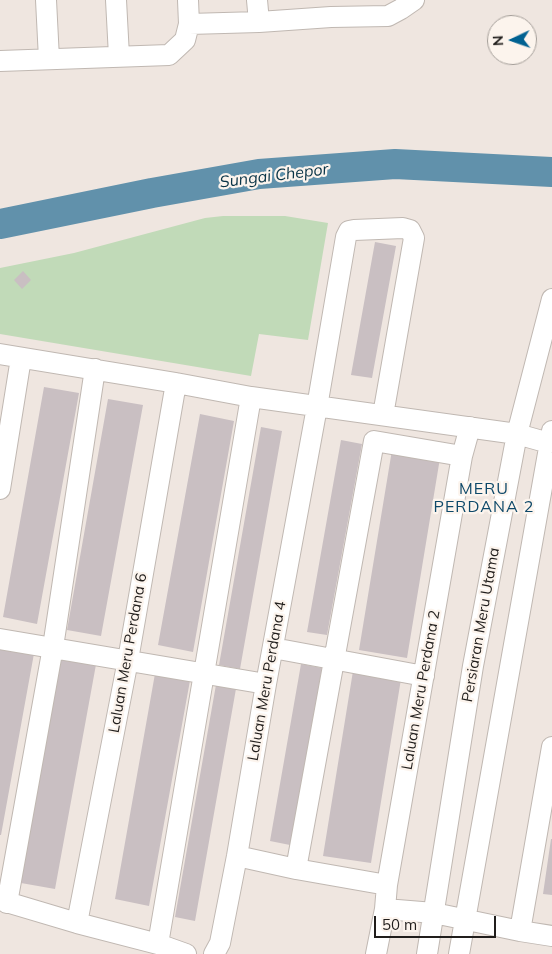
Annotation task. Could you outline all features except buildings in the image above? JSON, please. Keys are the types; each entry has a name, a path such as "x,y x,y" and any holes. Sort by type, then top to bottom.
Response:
{"street":[{"path":"46,0 48,59"},
{"path":"116,0 119,56"},
{"path":"0,61 169,55 185,40 189,24 188,0"},
{"path":"258,0 259,22"},
{"path":"189,24 259,22 330,8 388,16 405,3"},
{"name":"Laluan Meru Perdana 4","path":"214,954 220,943 237,856 272,648 317,407 346,237 349,231 354,230 402,228 410,230 414,238 383,415"},
{"name":"Persiaran Meru Utama","path":"427,954 473,666 517,434 552,299"},
{"path":"0,354 317,407 550,437 458,954"},
{"path":"0,490 21,358"},
{"path":"95,369 53,647 4,902 158,944 186,954"},
{"name":"Laluan Meru Perdana 6","path":"77,923 128,660 176,383"},
{"path":"158,944 251,397"},
{"name":"Laluan Meru Perdana 2","path":"376,954 462,456 470,427"},
{"path":"296,869 374,441 462,456"},
{"path":"0,639 266,684"},
{"path":"272,648 424,676"},
{"path":"520,931 552,747"},
{"path":"237,856 296,869 387,885"},
{"path":"385,909 434,913 552,936"}],"green space":[{"path":"223,216 285,216 328,223 308,340 259,334 251,376 0,334 0,268 74,253 205,218"}],"waterway":[{"name":"Sungai Chepor","path":"0,224 152,193 259,174 395,164 552,172"}],"district":[{"name":"MERU PERDANA 2","path":"484,498"}]}
